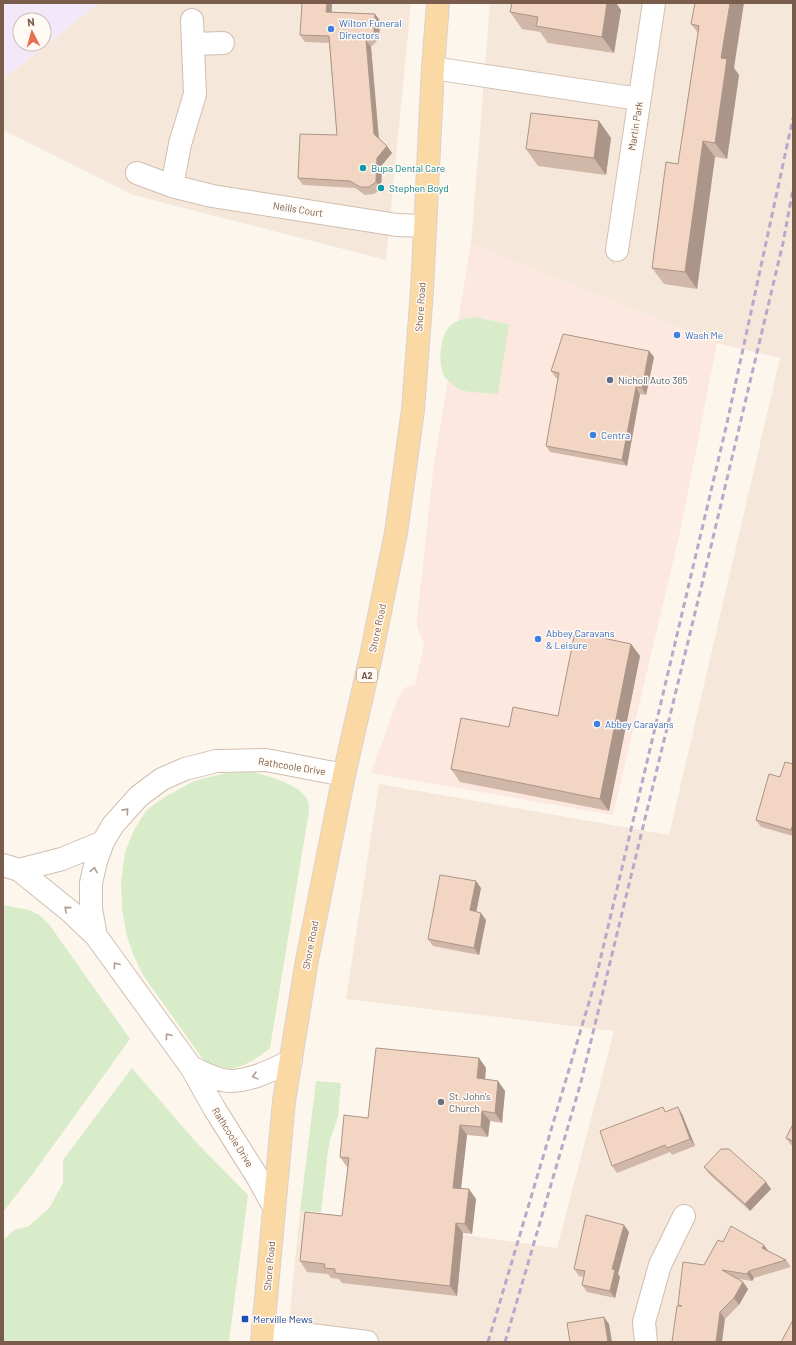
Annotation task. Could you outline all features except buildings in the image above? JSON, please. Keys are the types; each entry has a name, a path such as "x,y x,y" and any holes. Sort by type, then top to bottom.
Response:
{"main road":[{"name":"Shore Road","path":"263,1335 284,1101 307,960 344,775 371,656 396,533 413,410 422,290 433,68 438,3"}],"street":[{"name":"Martin Park","path":"617,250 654,3"},
{"path":"172,186 180,144 195,94 192,20"},
{"path":"194,44 223,43"},
{"path":"433,68 639,99"},
{"name":"Neills Court","path":"137,173 172,186 212,196 397,225 425,226"},
{"name":"Rathcoole Drive","path":"96,936 91,909 92,883 96,861 103,842 113,824 139,796 162,779 184,769 216,761 266,760 344,775"},
{"name":"Rathcoole Drive","path":"11,868 62,859 103,842"},
{"name":"Rathcoole Drive","path":"11,868 71,912 96,936 191,1067 274,1207"},
{"name":"Rathcoole Drive","path":"191,1067 210,1076 228,1081 268,1072 291,1061"},
{"path":"646,1342 644,1322 660,1264 684,1216"},
{"path":"263,1335 367,1342"}],"shaded area":[{"path":"3,3 99,3 52,40 52,12 12,12 12,52 37,52 3,79"},
{"path":"99,3 411,3 386,260 133,195 3,130 3,79 37,52 52,52 52,40"},
{"path":"490,3 793,3 793,1342 287,1342 300,1211 557,1248 614,1031 346,999 379,784 669,835 780,358 717,343 471,244"},
{"path":"471,244 717,343 681,528 613,815 371,773 400,693 406,687 415,685 424,644 417,627 417,618 434,463"}],"green space":[{"path":"474,317 509,324 498,394 461,390 447,380 443,374 440,359 442,343 447,329 456,322"},
{"path":"253,772 282,781 297,789 307,799 309,803 309,811 270,1048 244,1065 230,1069 222,1069 210,1065 202,1058 143,975 133,954 127,936 122,909 121,881 125,852 134,830 146,811 163,798 194,781 226,773"},
{"path":"3,905 29,910 39,915 49,924 130,1039 32,1175 3,1212"},
{"path":"132,1068 195,1141 248,1195 229,1342 3,1342 3,1240 14,1230 29,1226 50,1207 63,1183 63,1160"},
{"path":"316,1081 341,1083 338,1117 328,1151 321,1212 300,1211"}],"railway":[{"path":"488,1342 595,982 727,423 793,118"},
{"path":"505,1342 581,1082 783,243 793,189"}],"place":[{"name":"Wilton Funeral Directors","path":"331,29"},
{"name":"Bupa Dental Care","path":"363,168"},
{"name":"Stephen Boyd","path":"381,188"},
{"name":"Wash Me","path":"677,335"},
{"name":"Nicholl Auto 365","path":"610,380"},
{"name":"Centra","path":"593,435"},
{"name":"Abbey Caravans & Leisure","path":"538,639"},
{"name":"Abbey Caravans","path":"597,724"},
{"name":"St. John's Church","path":"441,1102"},
{"name":"Merville Mews","path":"245,1319"}]}
